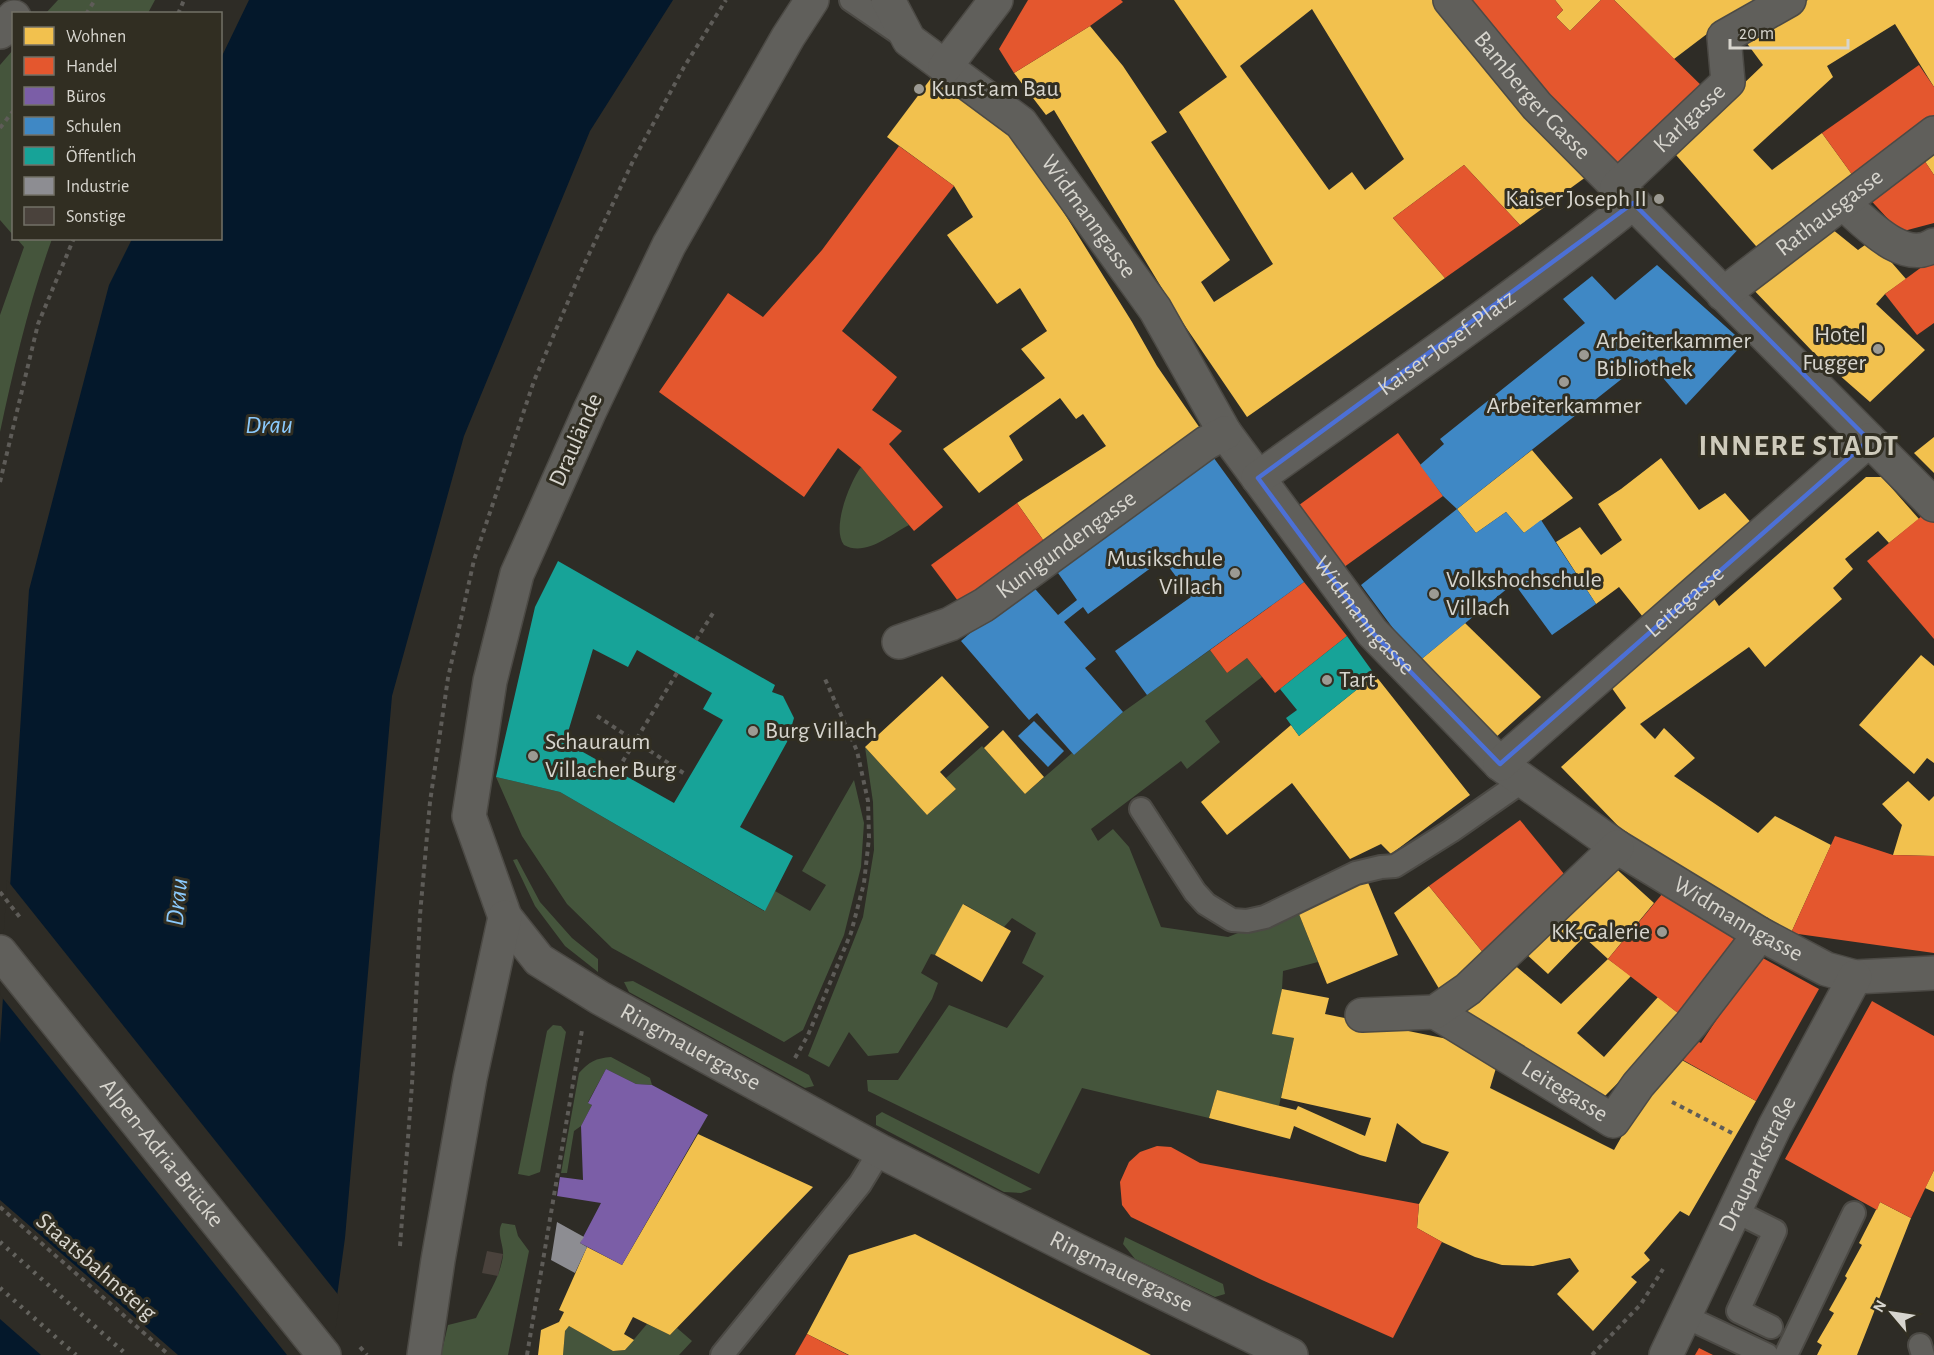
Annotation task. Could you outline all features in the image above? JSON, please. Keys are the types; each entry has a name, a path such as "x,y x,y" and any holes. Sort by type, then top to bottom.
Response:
{"street":[{"path":"18,12 28,0"},
{"name":"Draulände","path":"506,917 469,816 490,681 517,574 595,399 669,245 788,37 812,0"},
{"path":"888,0 909,40"},
{"path":"945,67 996,0"},
{"name":"Bamberger Gasse","path":"1450,0 1537,106 1934,505"},
{"name":"Karlgasse","path":"1625,195 1728,82 1724,38 1789,0"},
{"path":"0,32 12,18"},
{"name":"Widmanngasse","path":"909,40 1021,123 1155,309 1225,433 1372,632 1512,772 1617,847 1760,934 1826,969 1855,977 1934,974"},
{"name":"Rathausgasse","path":"1723,294 1934,133"},
{"name":"Kaiser-Josef-Platz","path":"1257,478 1550,267 1625,195"},
{"path":"1843,203 1889,243 1908,250 1927,250 1934,245"},
{"name":"Kunigundengasse","path":"899,642 950,624 984,605 1206,443 1225,433"},
{"name":"Leitegasse","path":"1512,772 1869,441"},
{"path":"1362,1015 1435,1012 1468,989 1617,847"},
{"path":"424,1355 470,1078 506,917"},
{"name":"Ringmauergasse","path":"506,917 539,960 600,998 880,1151 1291,1355"},
{"name":"Leitegasse","path":"1435,1012 1613,1121 1638,1084 1691,1024 1760,934"},
{"name":"Alpen-Adria-Brücke","path":"0,952 324,1355"},
{"name":"Drauparkstraße","path":"1666,1355 1776,1126 1855,977"}],"lane":[{"path":"851,0 909,40"},
{"path":"1141,809 1195,892 1206,904 1232,920 1247,921 1265,917 1356,873 1395,866 1451,831 1512,772"},
{"path":"722,1355 860,1184 880,1151"},
{"path":"1735,1211 1775,1231 1738,1311 1771,1328"},
{"path":"1786,1355 1854,1213"},
{"path":"1684,1316 1767,1355"}],"path":[{"path":"0,128 12,113"},
{"path":"0,482 38,324 73,240"},
{"path":"696,640 716,609"},
{"path":"618,769 677,673"},
{"path":"795,1058 808,1035 851,933 864,883 869,838 867,801 857,751 825,679"},
{"path":"597,717 685,774"},
{"path":"527,1355 582,1029"},
{"path":"1668,1100 1736,1135"},
{"name":"Staatsbahnsteig","path":"0,1207 169,1355"}],"highlighted area":[{"path":"1633,203 1869,440 1500,764 1372,632 1258,478"}],"green space":[{"path":"58,0 155,0 149,12 47,12"},
{"path":"12,51 12,234 0,220 0,65"},
{"path":"18,240 52,240 23,335 0,432 0,315 24,247"},
{"path":"861,467 909,525 869,547 852,548 844,545 841,537 841,517 847,494"},
{"path":"1210,650 1227,673 1247,658 1262,677 1205,721 1220,742 1187,769 1181,761 1091,829 1098,841 1113,829 1129,847 1161,927 1228,937 1297,909 1318,962 1283,971 1282,989 1273,1034 1294,1038 1279,1106 1217,1090 1209,1118 1082,1088 1039,1174 868,1091 867,1080 898,1080 949,1005 1007,1028 1044,976 1022,963 1036,933 1012,918 1004,927 964,904 935,955 931,954 921,973 938,983 932,999 898,1053 868,1056 849,1032 829,1067 808,1056 863,917 874,850 873,802 865,747 927,815 956,789 946,778 982,746 1025,794 1123,712"},
{"path":"496,777 560,792 764,911 775,891 810,911 826,885 802,871 854,780 864,823 861,867 844,935 803,1030 784,1042 612,948 567,904 522,836"},
{"path":"517,859 540,902 572,938 598,959 598,972 565,946 535,906 513,860"},
{"path":"633,981 809,1075 814,1086 805,1088 629,992 624,982"},
{"path":"553,1025 561,1026 566,1032 540,1172 529,1176 518,1174 547,1031"},
{"path":"611,1057 650,1078 652,1085 636,1084 606,1069 588,1102 592,1105 581,1126 574,1131 567,1173 561,1173 579,1073 593,1061"},
{"path":"882,1112 1032,1189 1021,1193 1004,1192 876,1125 876,1116"},
{"path":"502,1223 515,1225 518,1236 529,1251 508,1355 441,1355 448,1325 476,1318 496,1280 503,1256 500,1231"},
{"path":"1125,1237 1223,1284 1225,1294 1215,1297 1135,1259 1123,1244"},
{"path":"647,1324 670,1335 677,1328 692,1341 679,1355 563,1355 565,1331 569,1326 613,1351 625,1350"}],"water":[{"name":"Drau","path":"249,0 673,0 590,131 464,436 392,696 345,1238 329,1355 0,1355 0,1044 29,590 109,285 132,240 222,240 222,56"}],"pier":[{"path":"7,880 340,1297 332,1355 287,1355 0,995"},
{"path":"0,1200 178,1355 41,1355 0,1319"}],"building: Wohnen":[{"path":"1174,0 1434,0 1492,75 1590,174 1520,225 1464,165 1393,218 1445,278 1247,417 1183,323 1054,110 1046,115 1014,73 1090,26 1123,66 1167,132 1151,142 1230,260 1201,282 1214,302 1273,264 1179,112 1227,77","holes":["1312,9 1404,159 1365,190 1352,172 1329,190 1240,66"]},
{"path":"1555,0 1601,0 1570,31 1556,17 1563,10"},
{"path":"1614,0 1770,0 1724,21 1674,59"},
{"path":"1808,0 1934,0 1934,87 1895,24 1827,66 1833,77 1753,150 1772,170 1822,133 1856,180 1763,254 1669,147 1763,65 1743,38"},
{"path":"935,73 1011,135 1056,200 1157,366 1204,434 1046,544 1017,503 1106,446 1083,414 1076,419 1060,398 1009,436 1023,460 979,493 943,449 1045,378 1021,349 1047,331 1020,288 997,304 947,235 973,217 954,186 887,137"},
{"path":"1934,142 1934,175 1920,154"},
{"path":"1827,225 1858,250 1872,240 1906,279 1885,294 1876,304 1925,350 1870,402 1813,352 1750,286"},
{"path":"1934,437 1934,473 1914,453"},
{"path":"1532,450 1573,498 1524,533 1506,512 1476,533 1457,509"},
{"path":"1661,458 1699,510 1725,493 1754,526 1647,622 1619,587 1596,604 1556,542 1580,527 1601,555 1622,540 1598,504"},
{"path":"1866,477 1882,477 1919,519 1889,543 1878,531 1845,559 1853,569 1833,588 1842,599 1765,667 1749,647 1640,724 1655,739 1664,728 1695,758 1674,776 1758,833 1775,816 1831,845 1791,933 1623,831 1561,767 1626,708 1609,684 1711,594 1719,606"},
{"path":"1465,623 1541,697 1495,738 1418,662"},
{"path":"1921,655 1934,666 1934,763 1927,758 1914,774 1859,725"},
{"path":"1375,675 1470,795 1391,854 1381,844 1350,859 1292,783 1227,835 1201,802 1291,725 1299,736"},
{"path":"942,676 989,727 940,772 956,789 927,815 865,747"},
{"path":"1003,730 1044,777 1025,794 984,748"},
{"path":"1908,781 1929,801 1934,796 1934,856 1893,855 1902,825 1882,804"},
{"path":"1611,864 1654,903 1608,959 1584,937 1548,974 1523,951"},
{"path":"1367,880 1398,955 1327,984 1297,909"},
{"path":"1429,886 1489,960 1441,992 1394,913"},
{"path":"963,904 1011,931 982,982 935,955"},
{"path":"1608,959 1631,976 1577,1033 1604,1057 1658,997 1683,1017 1600,1101 1463,1009 1512,963 1561,1004"},
{"path":"1282,989 1329,998 1325,1014 1472,1044 1499,1058 1490,1088 1614,1150 1669,1053 1756,1101 1689,1216 1680,1211 1644,1253 1650,1260 1631,1277 1637,1282 1593,1331 1557,1294 1579,1271 1570,1258 1533,1266 1502,1265 1475,1257 1417,1228 1419,1204 1449,1152 1422,1143 1397,1123 1386,1162 1360,1155 1294,1126 1290,1139 1209,1118 1217,1090 1296,1110 1298,1106 1365,1136 1371,1118 1281,1098 1294,1038 1272,1034"},
{"path":"698,1134 813,1187 670,1335 633,1317 624,1334 634,1340 625,1350 613,1351 569,1326 565,1331 563,1355 538,1355 541,1330 559,1322 564,1312 559,1310 587,1247 622,1265"},
{"path":"1934,1170 1934,1192 1925,1188"},
{"path":"1880,1202 1911,1218 1857,1355 1817,1355 1822,1345 1817,1342 1834,1313 1829,1310 1847,1278 1845,1276 1862,1245 1859,1243"},
{"path":"915,1234 1151,1355 849,1355 807,1334 849,1255"}],"building: Handel":[{"path":"1028,0 1121,0 1123,2 1090,26 1014,73 999,49"},
{"path":"1464,0 1555,0 1563,10 1556,17 1570,31 1601,0 1614,0 1707,91 1625,174 1560,124"},
{"path":"1919,65 1934,87 1934,117 1856,180 1822,133"},
{"path":"899,146 954,186 842,331 897,377 872,410 902,431 889,444 943,507 914,531 861,467 838,448 804,497 659,392 728,293 763,317 822,250"},
{"path":"1920,154 1934,175 1934,223 1900,232 1865,194"},
{"path":"1464,165 1520,225 1445,278 1393,218"},
{"path":"1934,258 1934,323 1917,335 1885,294"},
{"path":"1398,433 1443,496 1340,570 1295,508"},
{"path":"1017,503 1046,544 961,605 931,565"},
{"path":"1928,511 1934,518 1934,639 1867,561"},
{"path":"1304,582 1347,636 1275,693 1247,658 1227,673 1210,650"},
{"path":"1520,820 1569,880 1489,960 1429,886"},
{"path":"1835,836 1893,855 1934,856 1934,953 1791,933"},
{"path":"1663,893 1739,940 1683,1017 1608,959"},
{"path":"1759,956 1819,989 1756,1101 1683,1060 1695,1040 1701,1043"},
{"path":"1872,1001 1934,1036 1934,1170 1911,1218 1880,1202 1877,1210 1785,1159"},
{"path":"1157,1146 1171,1147 1200,1163 1419,1204 1417,1228 1442,1242 1393,1338 1262,1280 1131,1217 1122,1205 1120,1182 1129,1162 1140,1152"},
{"path":"807,1334 848,1355 795,1355"},
{"path":"1699,1348 1713,1355 1695,1355"}],"building: Büros":[{"path":"606,1069 636,1084 652,1085 708,1115 622,1265 580,1243 601,1203 557,1196 560,1177 583,1180 581,1126 592,1105 588,1103"}],"building: Schulen":[{"name":"Arbeiterkammer","path":"1657,265 1744,343 1686,405 1647,359 1457,509 1443,496 1420,465 1444,444 1440,439 1585,323 1563,299 1592,276 1615,300"},
{"name":"Musikschule Villach","path":"1208,450 1304,582 1147,695 1115,651 1191,597 1163,559 1088,614 1083,607 1064,622 1096,659 1085,668 1123,712 1074,755 1037,713 1029,720 961,641 1029,582 1058,615 1077,600 1051,563"},
{"name":"Volkshochschule Villach","path":"1457,509 1476,533 1506,512 1524,533 1541,520 1596,604 1552,635 1514,583 1418,662 1361,585"},
{"path":"1034,721 1064,751 1048,767 1018,736"}],"building: Öffentlich":[{"name":"Burg Villach","path":"558,561 775,685 772,692 783,696 794,718 787,742 740,827 793,856 765,911 560,792 496,777 535,607","holes":["593,649 628,667 637,650 712,693 703,709 723,720 674,803 565,742"]},
{"path":"1347,636 1375,675 1299,736 1286,718 1297,710 1280,689"}],"building: Industrie":[{"path":"557,1222 584,1237 580,1243 587,1247 575,1273 551,1260"}],"building: Sonstige":[{"path":"487,1251 503,1254 498,1276 482,1273"}],"railway":[{"path":"0,1242 127,1355"},
{"path":"0,1288 76,1355"}],"place":[{"name":"Kunst am Bau","path":"919,89"},
{"name":"Kaiser Joseph II","path":"1659,199"},
{"name":"Hotel Fugger","path":"1878,349"},
{"name":"Arbeiterkammer Bibliothek","path":"1584,355"},
{"name":"Arbeiterkammer","path":"1564,382"},
{"name":"Musikschule Villach","path":"1235,573"},
{"name":"Volkshochschule Villach","path":"1434,594"},
{"name":"Tart","path":"1327,680"},
{"name":"Burg Villach","path":"753,731"},
{"name":"Schauraum Villacher Burg","path":"533,756"},
{"name":"KK-Galerie","path":"1662,932"}],"district":[{"name":"INNERE STADT","path":"1799,446"}]}
